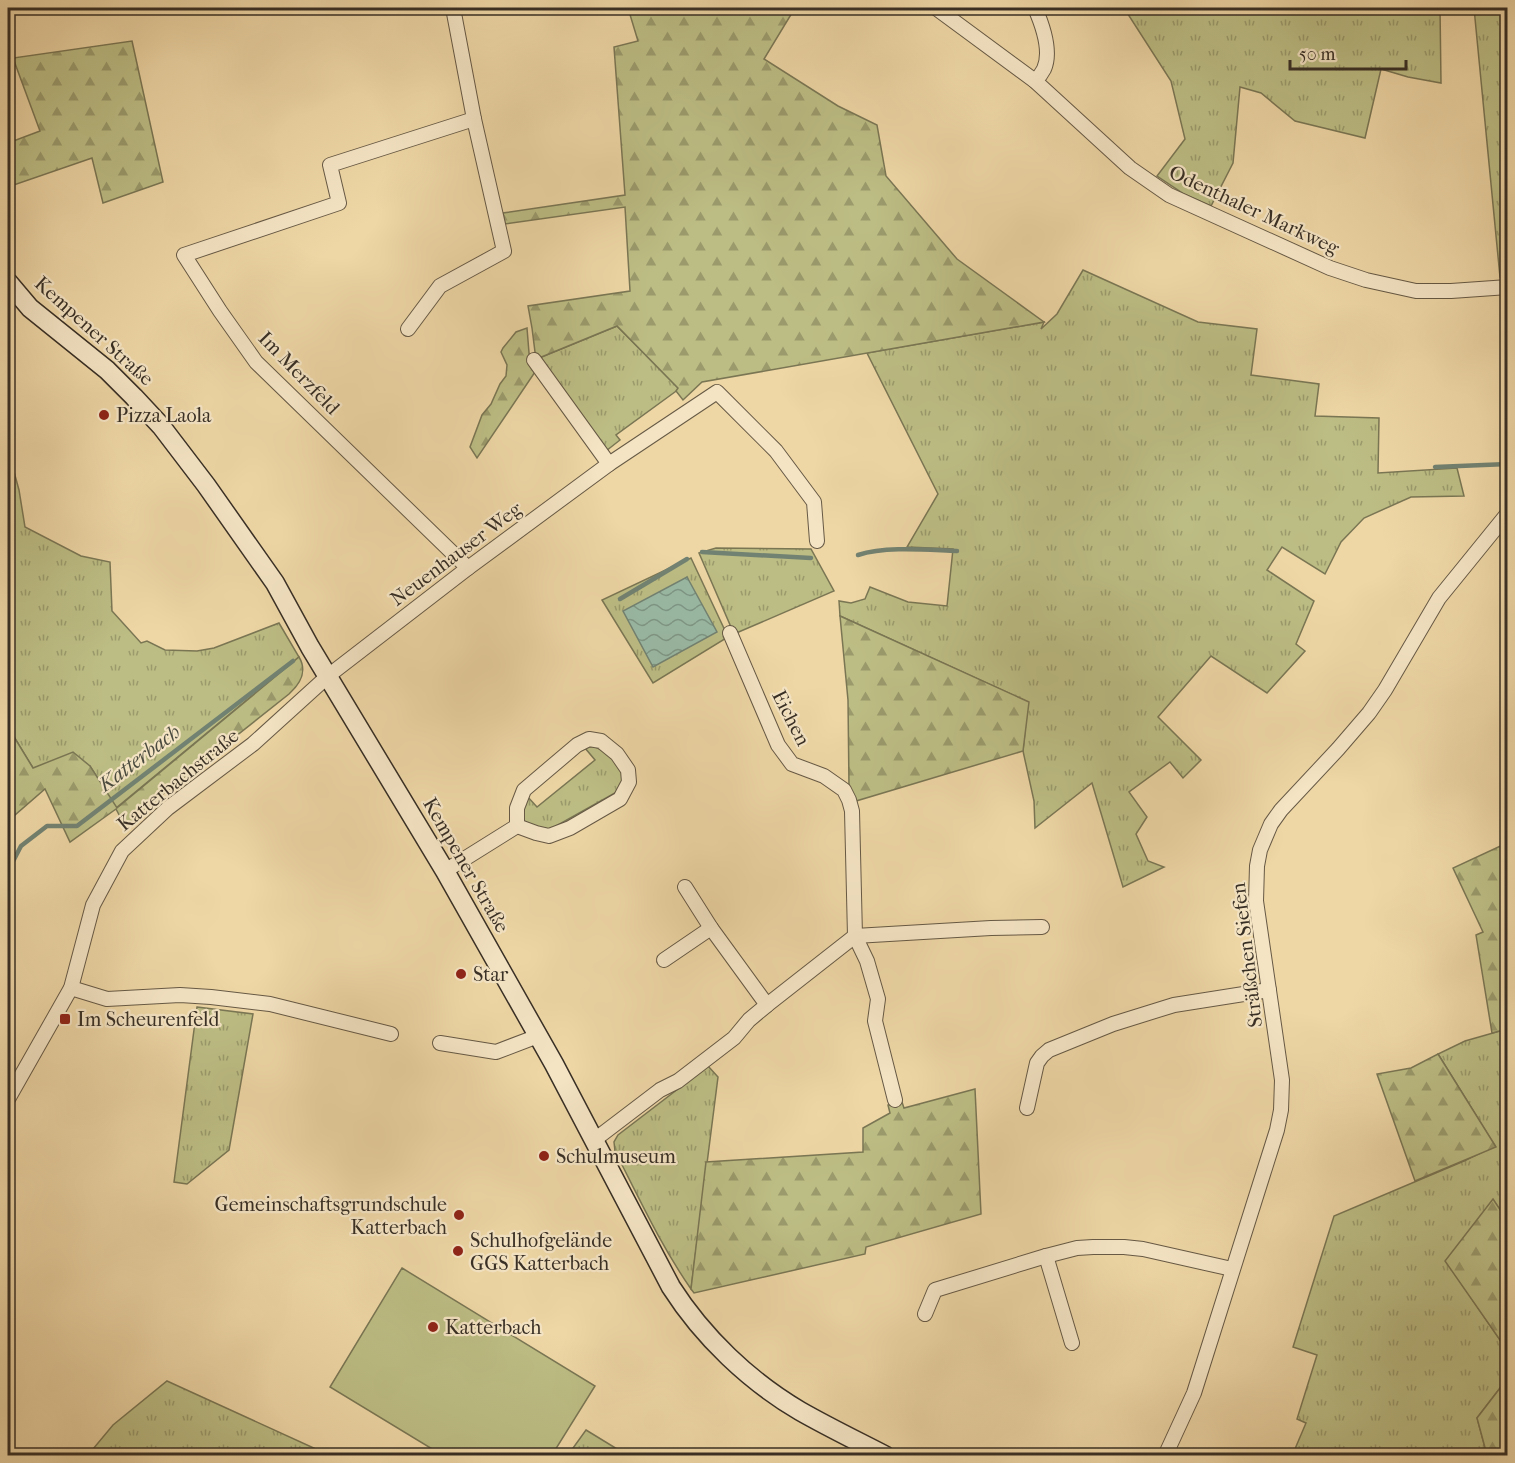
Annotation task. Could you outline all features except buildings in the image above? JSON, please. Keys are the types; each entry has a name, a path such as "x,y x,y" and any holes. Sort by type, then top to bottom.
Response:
{"main road":[{"name":"Kempener Straße","path":"8,282 30,308 107,370 161,426 275,583 445,871 554,1064 680,1301 730,1358 759,1383 798,1410 886,1455"}],"street":[{"path":"408,329 440,286 504,251 474,119 453,8"},
{"name":"Odenthaler Markweg","path":"936,8 1035,81 1130,168 1169,195 1330,268 1366,280 1416,291 1508,287"},
{"path":"1035,8 1044,30 1046,58 1044,69 1035,81"},
{"name":"Im Merzfeld","path":"468,568 256,362 184,255 339,203 330,165 474,119"},
{"path":"534,360 609,464"},
{"name":"Neuenhauser Weg","path":"328,676 468,568 609,464 717,392 776,451 814,502 817,541"},
{"name":"Sträßchen Siefen","path":"1165,1455 1194,1393 1277,1130 1281,1110 1282,1080 1258,920 1256,881 1260,850 1271,824 1281,810 1369,713 1439,598 1508,513"},
{"name":"Eichen","path":"730,633 778,745 792,764 836,783 844,790 849,800 852,811 855,936 867,961 878,999 875,1021 895,1100"},
{"name":"Katterbachstraße","path":"8,1099 71,988 93,905 122,851 168,808 253,744 328,676"},
{"path":"589,739 601,741 617,754 628,770 629,782 620,799 570,828 549,836 517,826 517,808 524,790 577,745 589,739"},
{"path":"445,871 517,826"},
{"path":"685,886 711,928 767,1005"},
{"path":"593,1141 734,1038 749,1020 855,936 1042,927"},
{"path":"664,960 711,928"},
{"path":"71,988 107,999 180,995 270,1004 392,1034"},
{"path":"1027,1108 1037,1063 1049,1050 1113,1024 1174,1005 1269,990"},
{"path":"440,1043 496,1052 538,1036"},
{"path":"925,1314 935,1290 1077,1248 1124,1247 1161,1252 1232,1269"},
{"path":"1046,1256 1072,1343"}],"green space":[{"path":"628,8 795,8 764,59 838,106 877,125 886,176 957,259 1044,322 702,382 683,400 676,391 678,388 617,326 539,358 535,352 528,306 630,291 625,207 505,224 503,213 625,195 614,47 638,41"},
{"path":"1124,8 1440,8 1441,83 1381,69 1365,138 1295,121 1261,93 1240,87 1233,163 1211,206 1184,194 1157,176 1185,139 1171,81"},
{"path":"1474,8 1507,8 1507,276 1500,277"},
{"path":"132,41 163,182 103,203 92,158 8,187 8,143 40,131 13,58"},
{"path":"1083,270 1198,322 1257,329 1251,375 1319,384 1315,416 1379,418 1378,473 1457,468 1464,496 1411,497 1364,518 1341,542 1325,574 1282,547 1267,570 1314,601 1296,644 1305,651 1267,693 1211,656 1158,717 1201,760 1183,778 1170,762 1129,792 1147,817 1136,834 1148,861 1164,867 1123,887 1092,783 1035,828 1034,801 1023,751 1028,702 840,616 839,601 851,603 865,599 870,587 908,602 947,606 953,549 907,547 938,494 867,353 1044,322 1041,329 1057,314"},
{"path":"617,326 679,389 616,435 620,440 606,451 539,358"},
{"path":"527,328 530,365 535,372 477,458 470,447 482,415 491,404 506,376 507,365 501,352 516,332"},
{"path":"8,450 19,490 25,527 81,556 110,562 112,611 141,643 147,641 165,650 197,651 214,648 279,623 299,657 116,808 90,766 33,768 8,727"},
{"path":"716,548 811,549 834,591 734,634 699,553"},
{"path":"691,558 728,637 653,683 602,600"},
{"path":"840,616 1029,702 1023,751 856,801 849,787 848,700"},
{"path":"299,657 303,668 302,677 289,694 158,798 126,828 116,809 70,842 45,789 8,821 8,727 33,768 73,752 90,766 117,808"},
{"path":"591,746 607,754 621,769 623,783 619,789 549,830 526,824 522,816 527,796 537,807 595,760 585,748"},
{"path":"1507,843 1507,1029 1492,1033 1476,935 1483,932 1453,868"},
{"path":"197,1007 253,1014 229,1150 187,1184 174,1182"},
{"path":"1507,1029 1507,1220 1493,1200 1446,1261 1507,1350 1507,1379 1477,1418 1487,1455 1292,1456 1306,1423 1297,1419 1317,1355 1293,1347 1334,1216 1495,1146 1438,1054 1465,1041"},
{"path":"1438,1054 1496,1147 1415,1181 1377,1074 1411,1068"},
{"path":"708,1066 718,1077 691,1289 651,1222 615,1151 614,1142 618,1135"},
{"path":"975,1089 981,1214 866,1247 865,1254 694,1293 691,1289 706,1162 863,1152 863,1128 890,1113 888,1105 902,1102 904,1108"},
{"path":"1493,1199 1507,1220 1507,1350 1445,1261"},
{"name":"Katterbach","path":"402,1268 595,1386 552,1455 442,1455 330,1387"},
{"path":"1507,1379 1507,1455 1487,1455 1477,1418"},
{"path":"167,1381 329,1455 88,1455 113,1425"},
{"path":"586,1430 627,1455 568,1455"}],"water":[{"path":"687,577 717,632 653,667 623,611"}],"waterway":[{"name":"Katterbach","path":"1435,467 1508,464"},
{"name":"Katterbach","path":"858,555 894,550 957,551"},
{"name":"Katterbach","path":"702,552 811,558"},
{"name":"Katterbach","path":"620,599 687,559"},
{"name":"Katterbach","path":"8,871 21,846 47,826 77,826 293,661"}],"place":[{"name":"Pizza Laola","path":"104,415"},
{"name":"Star","path":"461,974"},
{"name":"Im Scheurenfeld","path":"65,1019"},
{"name":"Schulmuseum","path":"544,1156"},
{"name":"Gemeinschaftsgrundschule Katterbach","path":"459,1215"},
{"name":"Schulhofgelände GGS Katterbach","path":"458,1251"},
{"name":"Katterbach","path":"433,1327"}]}
